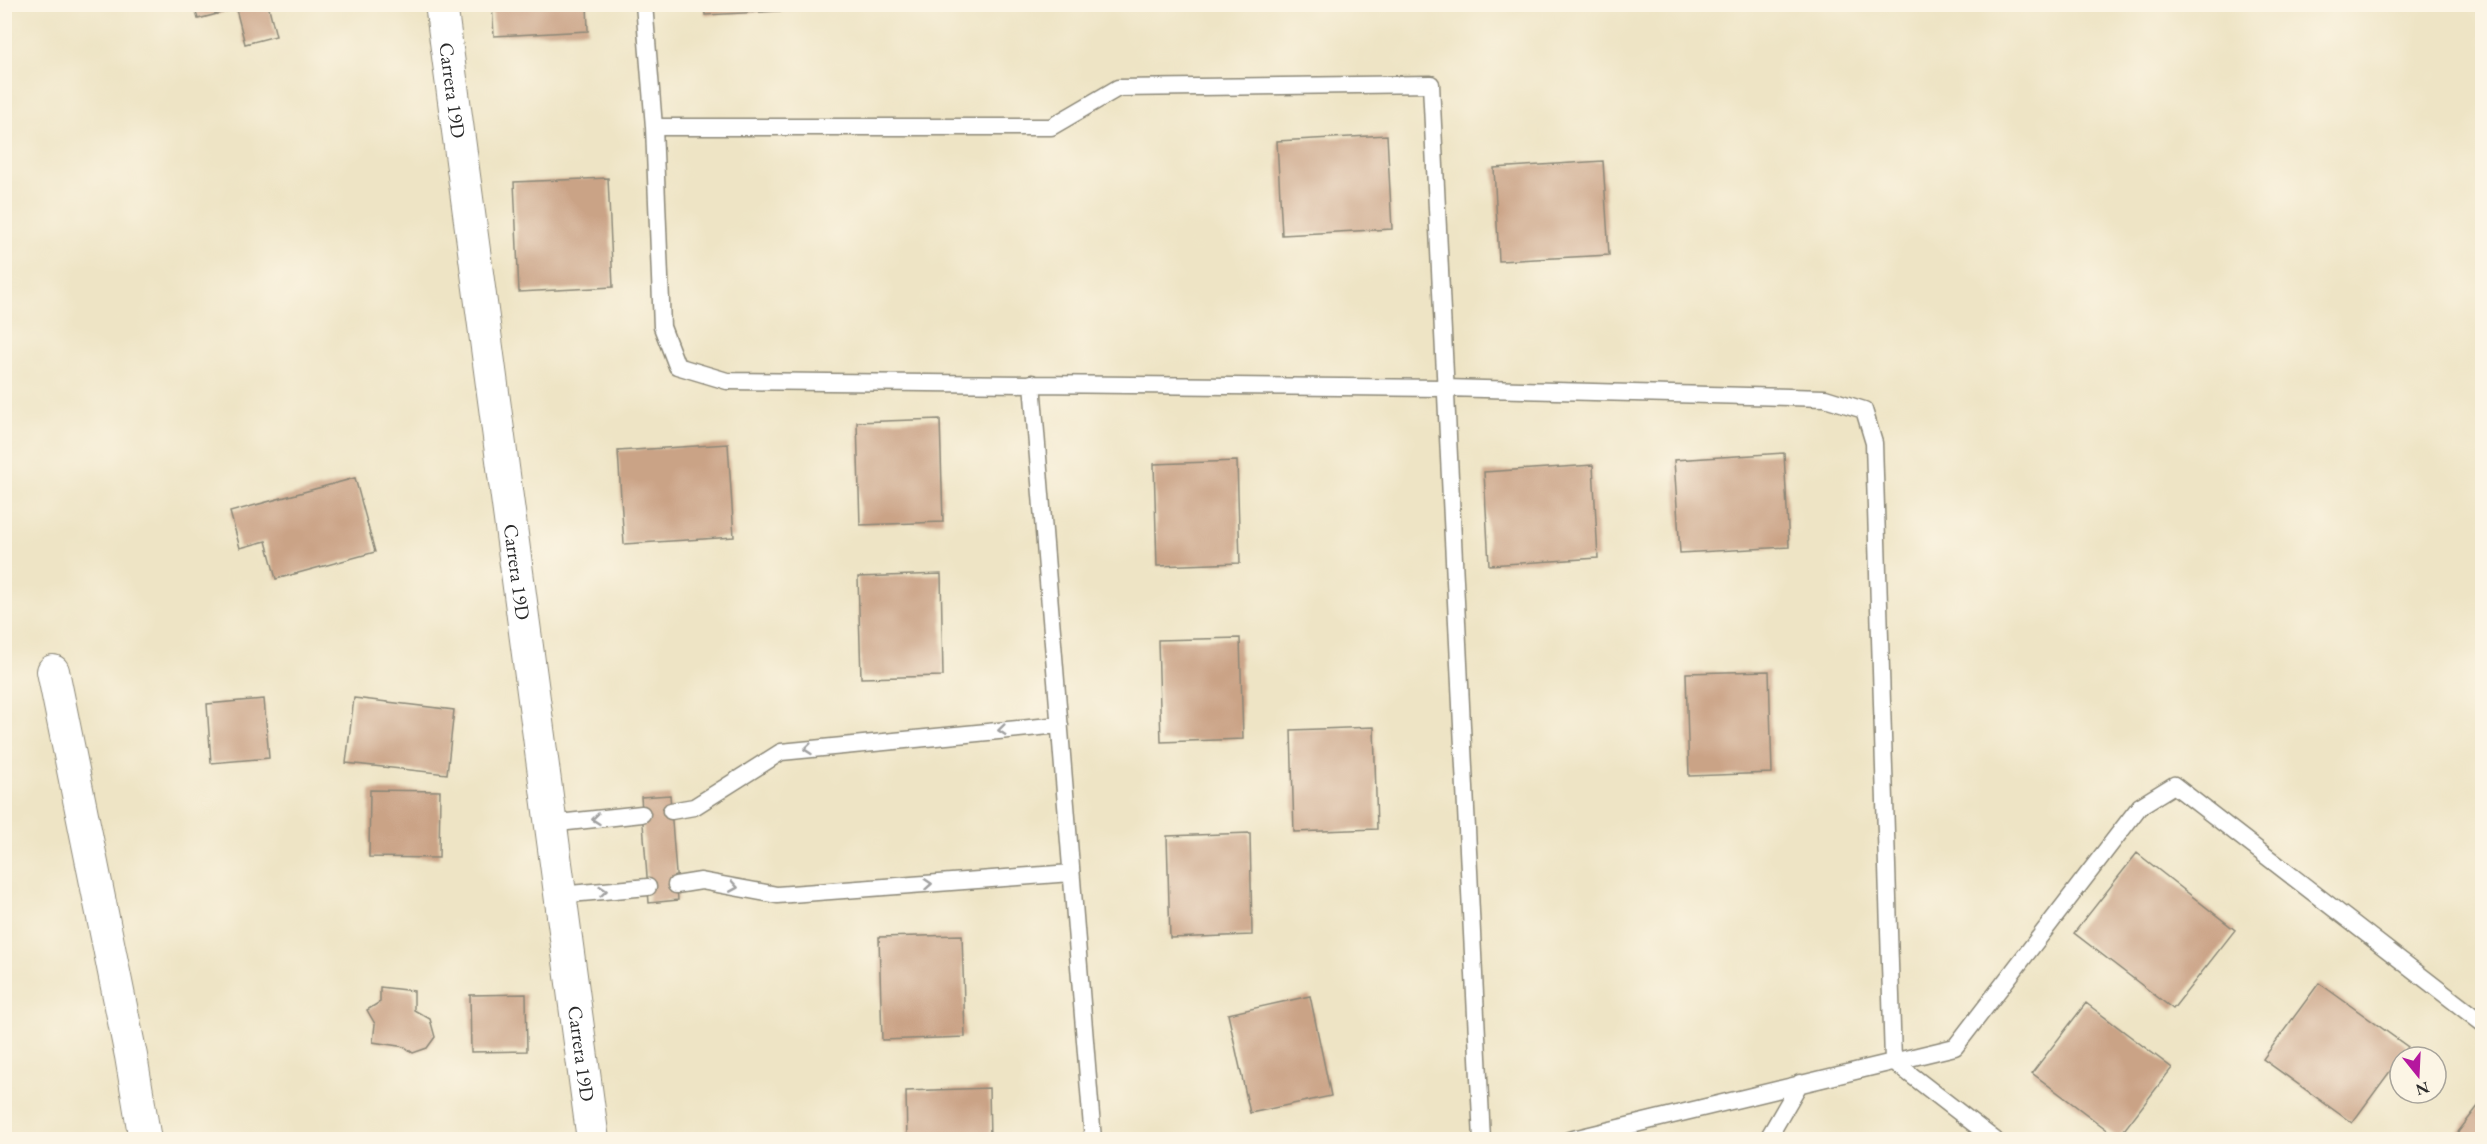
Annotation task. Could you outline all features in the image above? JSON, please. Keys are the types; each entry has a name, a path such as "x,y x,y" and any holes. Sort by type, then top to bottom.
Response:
{"street":[{"name":"Carrera 19D","path":"441,4 593,1140"},
{"path":"53,671 146,1140"}],"lane":[{"path":"644,4 654,127 662,327 677,366 727,381 1445,388 1825,398 1864,410 1874,443 1893,1061"},
{"path":"654,127 1051,127 1118,88 1431,84 1482,1140"},
{"path":"1032,383 1093,1140"},
{"path":"671,811 694,807 781,752 1060,725"},
{"path":"1569,1140 1955,1047 2140,806 2174,784 2482,1023"},
{"path":"549,824 642,814"},
{"path":"676,885 701,881 777,895 1071,873"},
{"path":"559,895 648,887"},
{"path":"1893,1061 1995,1140"},
{"path":"1767,1140 1800,1083"}],"building":[{"path":"194,4 268,4 276,36 245,44 236,9 198,19"},
{"path":"492,4 587,4 588,31 494,36"},
{"path":"704,4 814,4 815,9 705,15"},
{"path":"1387,135 1392,229 1282,235 1277,141"},
{"path":"1603,161 1609,255 1499,261 1494,168"},
{"path":"608,178 613,287 519,292 514,182"},
{"path":"940,419 943,522 860,525 857,422"},
{"path":"728,444 734,537 624,544 618,451"},
{"path":"1784,453 1789,547 1680,553 1674,460"},
{"path":"1237,461 1240,563 1157,566 1154,464"},
{"path":"1593,465 1598,558 1489,565 1484,472"},
{"path":"355,478 375,552 276,579 266,541 240,548 230,512"},
{"path":"941,574 943,676 861,678 858,577"},
{"path":"1240,638 1243,739 1161,742 1158,640"},
{"path":"1769,671 1772,773 1689,776 1686,673"},
{"path":"354,698 454,710 447,774 346,763"},
{"path":"264,699 269,758 211,763 207,704"},
{"path":"1374,727 1377,829 1294,832 1291,730"},
{"path":"370,790 440,791 439,858 369,857"},
{"path":"670,795 678,900 649,903 641,797"},
{"path":"1250,833 1252,935 1170,938 1167,836"},
{"path":"2137,853 2235,930 2173,1009 2074,933"},
{"path":"962,935 965,1037 882,1040 879,937"},
{"path":"2319,983 2405,1045 2388,1045 2388,1074 2352,1123 2263,1059"},
{"path":"380,987 414,991 414,1010 430,1019 435,1037 427,1048 413,1053 405,1047 373,1042 375,1024 367,1010 380,1002"},
{"path":"526,994 527,1051 471,1052 470,995"},
{"path":"1310,996 1331,1096 1250,1113 1228,1014"},
{"path":"2086,1003 2172,1068 2118,1138 2032,1073"},
{"path":"989,1088 990,1140 907,1140 906,1091"},
{"path":"2482,1101 2482,1140 2452,1140"}]}
